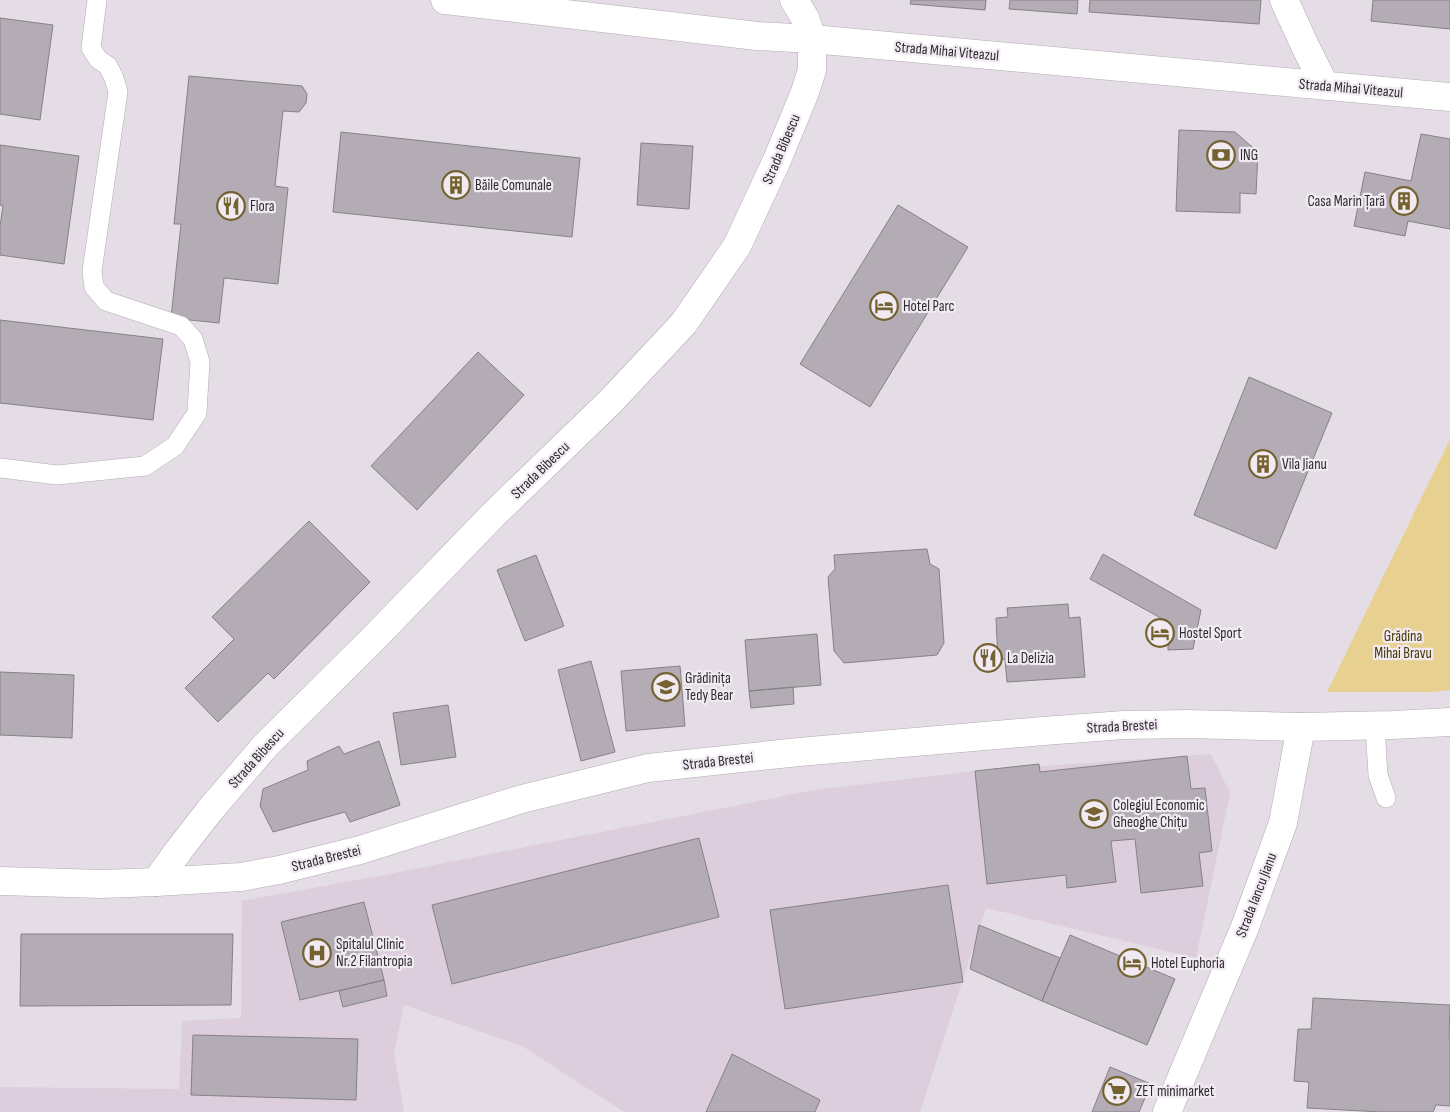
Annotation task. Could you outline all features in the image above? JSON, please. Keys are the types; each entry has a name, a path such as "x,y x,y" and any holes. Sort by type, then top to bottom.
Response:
{"street":[{"name":"Strada Mihai Viteazul","path":"446,0 757,36 812,39 1450,97"},
{"name":"Strada Bibescu","path":"156,882 199,824 266,745 374,638 493,515 611,402 684,323 737,246 777,160 805,92 812,70 812,39 805,18 794,0"},
{"path":"1284,0 1325,86"},
{"name":"Strada Brestei","path":"0,881 102,884 240,877 279,870 360,850 522,799 648,768 818,750 1124,725 1188,724 1301,728 1450,722"},
{"name":"Strada Iancu Jianu","path":"1167,1112 1245,927 1283,823 1301,728"}],"lane":[{"path":"0,468 57,475 144,466 175,446 197,413 200,362 193,340 180,326 106,301 94,286 92,271 118,92 108,66 98,59 91,48 97,0"},
{"path":"1375,726 1378,775 1386,798"}],"shaded area":[{"path":"1211,754 1230,793 1196,958 986,908 920,1112 624,1112 522,1046 404,1005 394,1053 404,1112 0,1112 0,1087 179,1089 182,1021 241,1018 242,901 379,876 814,790 975,771"}],"green space":[{"name":"Grădina Mihai Bravu","path":"1450,439 1450,690 1432,692 1327,692"}],"building":[{"path":"911,0 986,0 985,10 910,4"},
{"path":"1010,0 1078,0 1077,14 1009,9"},
{"path":"1090,0 1261,0 1259,24 1089,12"},
{"path":"1373,0 1450,0 1450,29 1371,21"},
{"path":"0,18 53,25 40,120 0,114"},
{"name":"Flora","path":"189,76 302,86 307,94 306,103 299,112 283,111 275,186 288,188 278,284 224,278 219,323 171,318 181,224 174,224"},
{"path":"1179,130 1235,132 1258,152 1256,194 1240,193 1240,213 1176,211"},
{"name":"Băile Comunale","path":"341,132 580,158 572,237 333,212"},
{"name":"Casa Marin Țară","path":"1421,134 1450,139 1450,229 1408,221 1405,236 1354,226 1365,172 1411,181"},
{"path":"641,143 693,146 689,209 637,205"},
{"path":"0,145 79,156 64,264 0,255 0,226 3,206 0,205"},
{"name":"Hotel Parc","path":"898,205 968,247 870,407 800,364"},
{"path":"0,320 163,339 153,420 0,403"},
{"path":"478,352 524,395 417,510 371,466"},
{"name":"Vila Jianu","path":"1249,377 1332,413 1276,549 1194,515"},
{"path":"309,521 370,582 274,679 268,673 218,722 185,688 234,639 212,617"},
{"path":"927,549 930,564 939,569 944,643 937,655 844,663 834,651 828,577 835,569 834,555"},
{"path":"1103,554 1201,610 1193,649 1168,650 1168,622 1090,579"},
{"path":"536,555 564,626 525,641 497,570"},
{"path":"1068,604 1069,618 1080,617 1085,677 1007,682 1005,659 998,660 996,618 1008,617 1007,608"},
{"path":"817,634 821,685 749,691 745,640"},
{"path":"591,661 615,752 581,761 558,670"},
{"path":"680,666 685,726 626,731 621,671"},
{"path":"0,672 74,675 72,738 0,735"},
{"path":"793,687 794,704 751,708 749,691"},
{"path":"448,705 456,757 401,765 393,713"},
{"path":"379,741 400,805 350,822 345,812 273,832 260,806 263,789 308,770 307,761 339,746 344,754"},
{"name":"Colegiul Economic Gheoghe Chițu","path":"1187,756 1191,789 1205,788 1212,851 1199,853 1203,886 1141,893 1135,839 1111,841 1116,882 1067,888 1066,875 987,884 975,771 1039,764 1040,772"},
{"path":"699,838 719,917 452,984 432,905"},
{"path":"948,885 963,982 785,1009 770,910"},
{"path":"364,902 384,980 300,1000 281,922"},
{"path":"979,925 1060,958 1042,1001 970,969"},
{"path":"21,934 233,934 231,1005 20,1006"},
{"path":"1070,935 1175,979 1147,1045 1042,1001"},
{"path":"384,980 387,996 343,1007 339,991"},
{"path":"1313,998 1450,1005 1450,1106 1436,1105 1433,1112 1381,1112 1307,1108 1309,1082 1294,1081 1298,1029 1311,1029"},
{"path":"193,1035 358,1039 356,1100 191,1095"},
{"path":"732,1054 820,1100 815,1112 706,1112"},
{"path":"1110,1067 1151,1084 1139,1112 1092,1112"}],"place":[{"name":"ING","path":"1221,155"},
{"name":"Băile Comunale","path":"456,185"},
{"name":"Casa Marin Țară","path":"1404,201"},
{"name":"Flora","path":"231,206"},
{"name":"Hotel Parc","path":"884,306"},
{"name":"Vila Jianu","path":"1263,464"},
{"name":"Hostel Sport","path":"1160,633"},
{"name":"La Delizia","path":"988,658"},
{"name":"Grădinița Tedy Bear","path":"666,687"},
{"name":"Colegiul Economic Gheoghe Chițu","path":"1094,814"},
{"name":"Spitalul Clinic Nr.2 Filantropia","path":"317,953"},
{"name":"Hotel Euphoria","path":"1132,963"},
{"name":"ZET minimarket","path":"1117,1091"}]}
